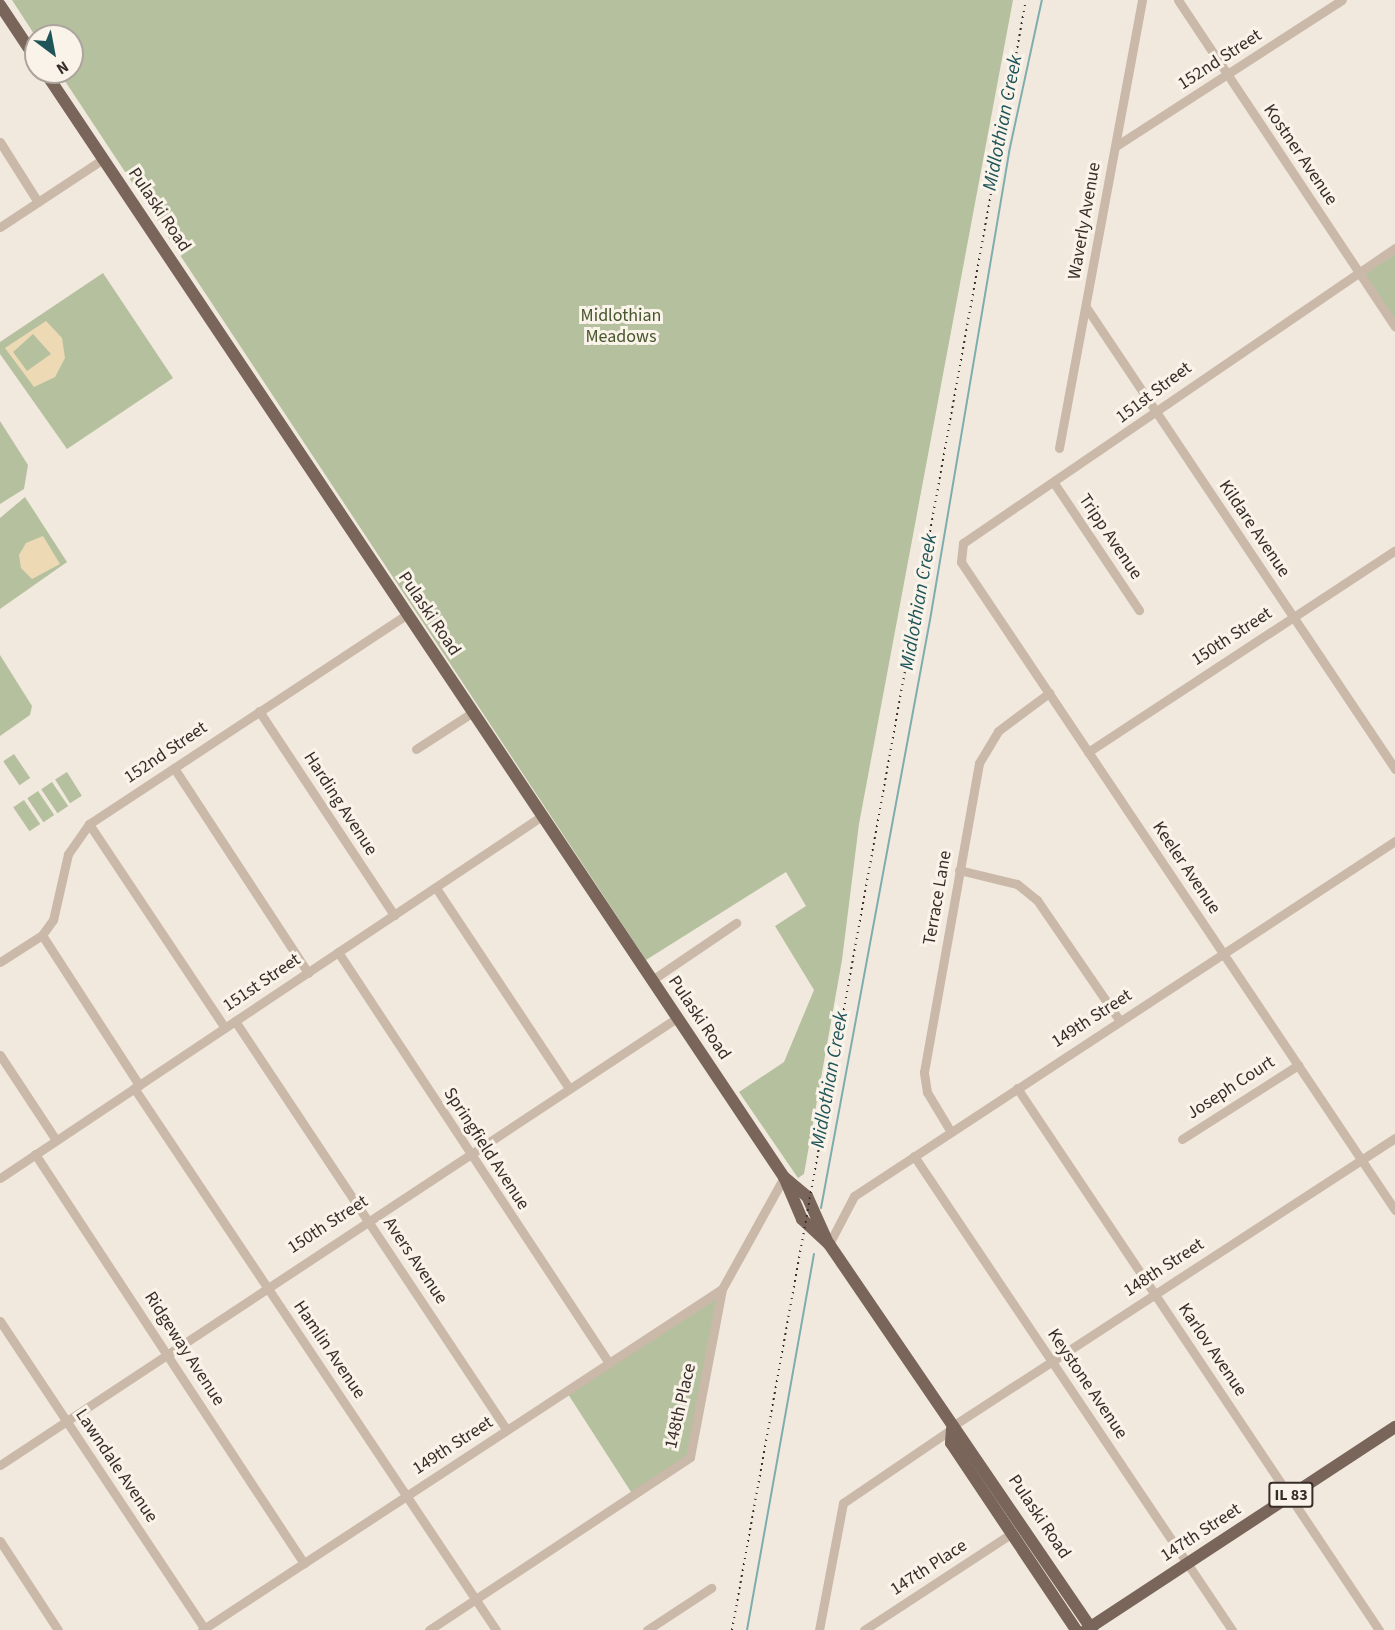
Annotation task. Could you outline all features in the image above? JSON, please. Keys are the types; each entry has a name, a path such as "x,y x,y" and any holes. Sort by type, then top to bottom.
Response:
{"main road":[{"path":"3,9 24,41"},
{"name":"Pulaski Road","path":"53,84 784,1177 792,1203 829,1244 951,1428 963,1435 1090,1629"},
{"name":"147th Street","path":"1090,1629 1395,1427"},
{"name":"Pulaski Road","path":"951,1428 951,1443 1076,1630"}],"street":[{"name":"Waverly Avenue","path":"1059,448 1142,0"},
{"name":"Kostner Avenue","path":"1178,0 1395,327"},
{"name":"152nd Street","path":"1116,146 1342,0"},
{"path":"0,142 38,201"},
{"path":"0,227 103,159"},
{"name":"151st Street","path":"963,543 1157,416 1163,403 1395,248"},
{"name":"Kildare Avenue","path":"1086,307 1395,769"},
{"name":"Tripp Avenue","path":"1054,483 1139,610"},
{"name":"Keeler Avenue","path":"963,543 961,562 1395,1209"},
{"name":"150th Street","path":"1088,752 1395,550"},
{"name":"152nd Street","path":"0,962 42,935 60,903 68,854 89,824 407,614"},
{"name":"Terrace Lane","path":"951,1132 927,1092 924,1072 959,870 986,747 1010,720 1049,693"},
{"name":"Harding Avenue","path":"259,711 393,915"},
{"path":"416,749 473,712"},
{"path":"174,768 308,973"},
{"name":"151st Street","path":"0,1178 542,816"},
{"path":"89,824 225,1028"},
{"name":"149th Street","path":"829,1244 854,1196 1395,841"},
{"path":"959,870 1017,884 1037,900 1120,1021"},
{"path":"436,888 569,1088"},
{"path":"652,980 736,923"},
{"name":"Hamlin Avenue","path":"42,935 266,1286 496,1630"},
{"name":"Springfield Avenue","path":"338,952 469,1154 609,1363"},
{"name":"150th Street","path":"0,1465 266,1286 677,1018"},
{"name":"Avers Avenue","path":"235,1021 507,1430"},
{"path":"0,1055 56,1140"},
{"name":"Joseph Court","path":"1182,1139 1298,1065"},
{"name":"Karlov Avenue","path":"1017,1088 1379,1630"},
{"name":"148th Street","path":"819,1630 843,1503 1052,1361 1395,1138"},
{"name":"Ridgeway Avenue","path":"35,1154 304,1563"},
{"name":"Keystone Avenue","path":"914,1156 1232,1630"},
{"name":"148th Place","path":"429,1630 690,1457 722,1289 784,1177"},
{"name":"149th Street","path":"204,1630 722,1289"},
{"name":"Lawndale Avenue","path":"0,1321 204,1630"},
{"name":"147th Place","path":"864,1630 1012,1533"},
{"path":"0,1541 58,1630"},
{"path":"647,1630 711,1588"}],"green space":[{"name":"Midlothian Meadows","path":"12,0 1013,0 859,824 842,960 804,1174 798,1178 739,1092 784,1062 814,990 775,926 806,906 786,872 646,960 67,84 84,84 84,24 28,24"},
{"path":"1395,248 1395,328 1358,272"},
{"path":"103,273 173,378 67,449 0,354 0,342"},
{"path":"0,421 28,465 24,489 0,504"},
{"path":"25,497 67,562 0,609 0,518"},
{"path":"0,655 32,706 30,715 0,736"},
{"path":"14,754 30,778 19,785 3,761"},
{"path":"67,772 82,796 70,803 55,779"},
{"path":"52,782 68,806 57,813 41,789"},
{"path":"38,791 54,815 43,822 27,798"},
{"path":"24,800 40,824 29,831 13,807"},
{"path":"722,1289 690,1457 633,1495 566,1391"}],"sand":[{"path":"46,321 62,338 65,358 55,377 34,387 5,348","holes":["33,334 51,354 27,371 13,352"]},
{"path":"43,536 60,564 32,579 21,568 19,555 26,543"}],"waterway":[{"name":"Midlothian Creek","path":"821,1208 930,620 1009,152 1042,0"},
{"name":"Midlothian Creek","path":"747,1630 814,1254"}],"railway":[{"path":"732,1630 1026,0"}]}
